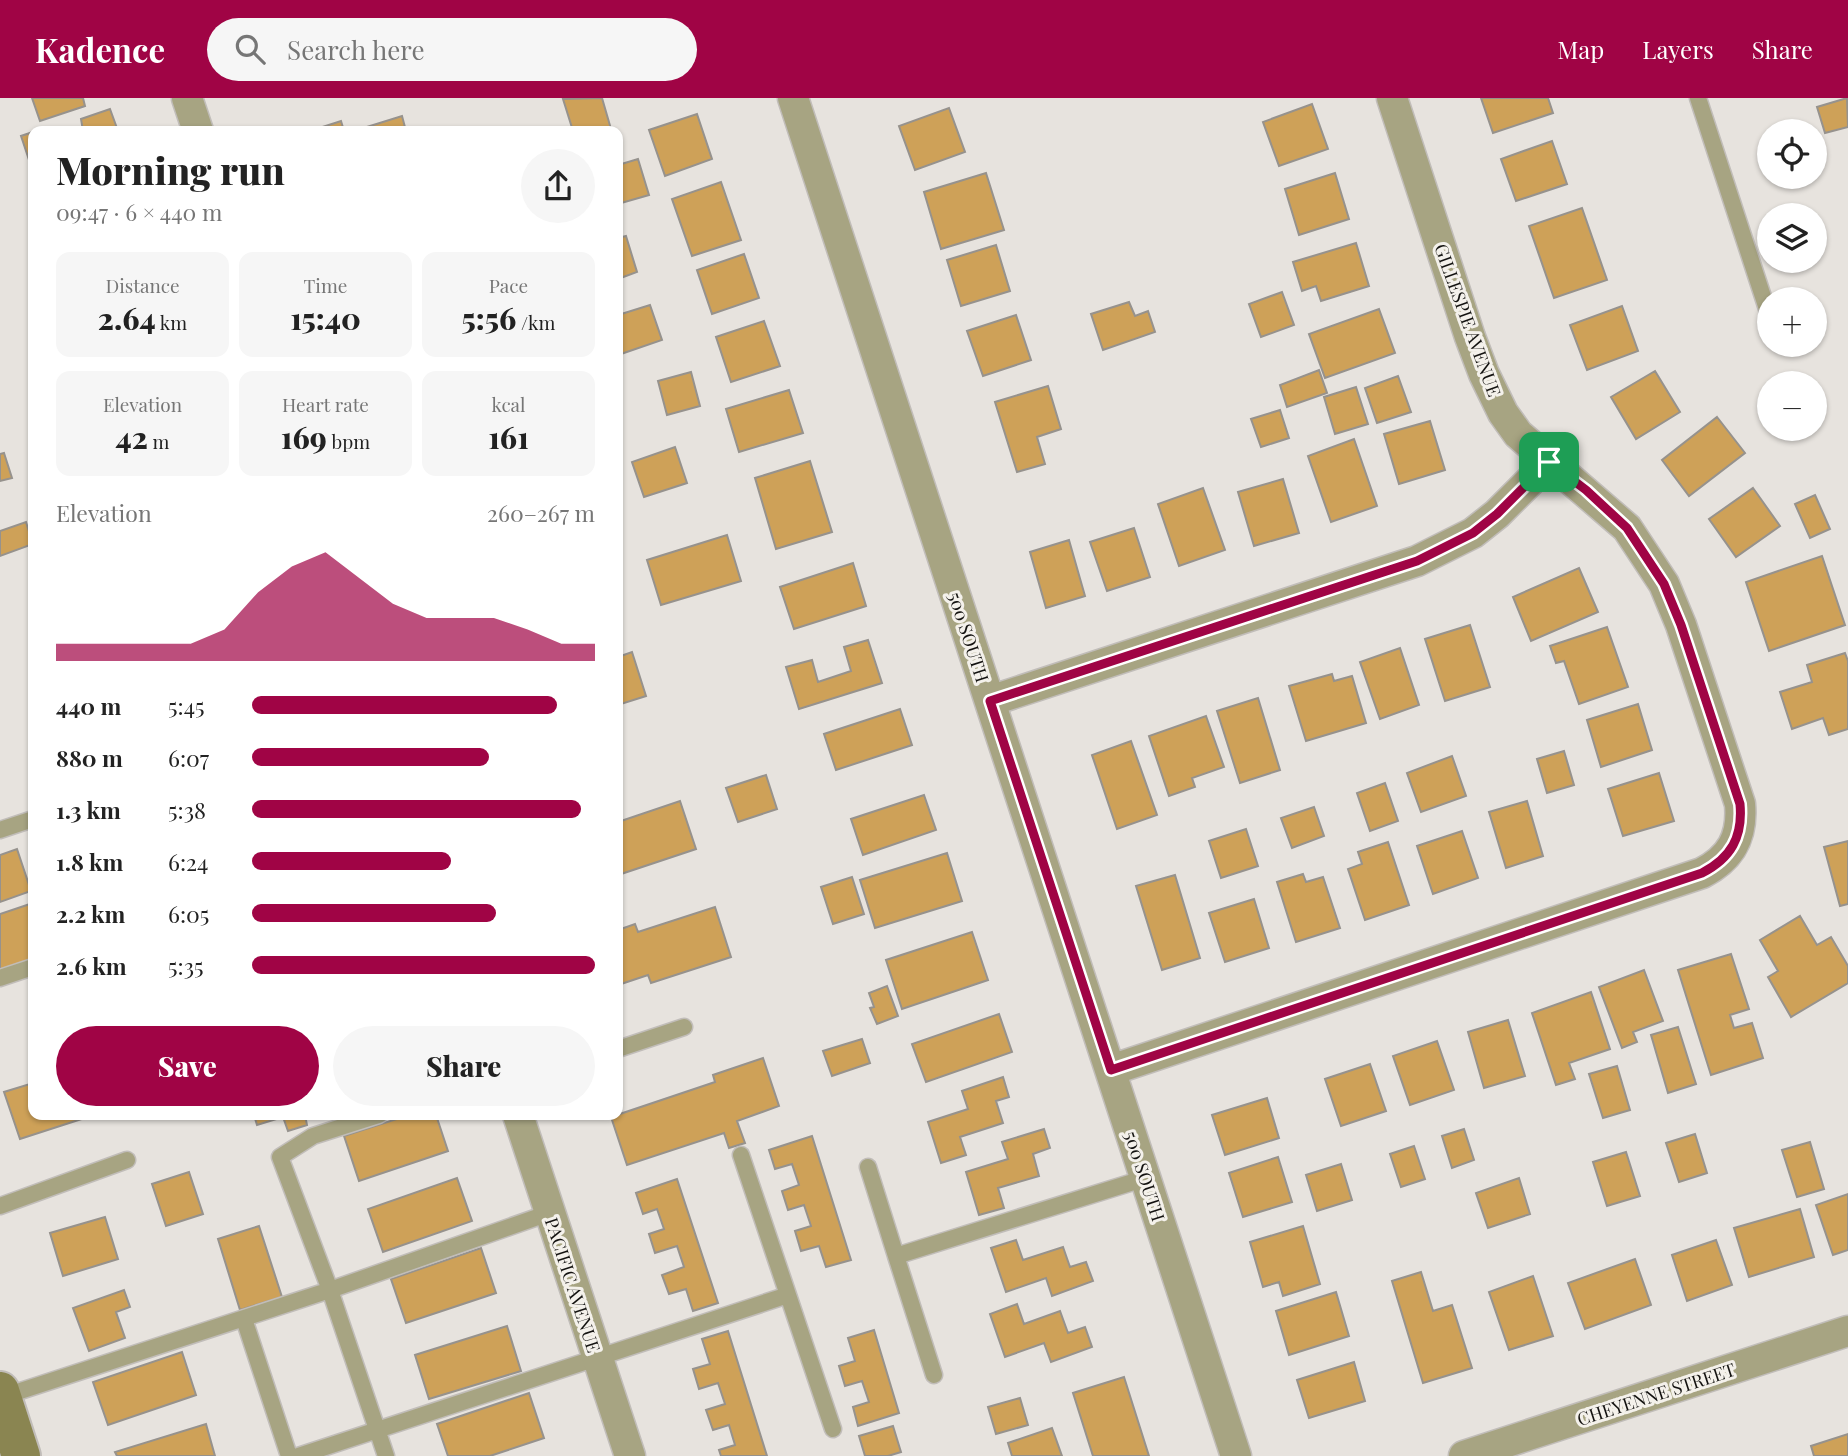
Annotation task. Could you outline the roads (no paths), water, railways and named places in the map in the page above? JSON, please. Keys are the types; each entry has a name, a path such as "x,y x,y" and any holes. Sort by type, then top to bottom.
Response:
{"main road":[{"path":"1,1394 21,1456"}],"street":[{"path":"187,98 196,126"},
{"name":"500 SOUTH","path":"793,98 1236,1456"},
{"name":"GILLESPIE AVENUE","path":"1111,1070 1702,873 1720,862 1735,846 1741,819 1740,804 1681,625 1664,584 1627,528 1518,434 1503,413 1483,374 1392,98"},
{"path":"990,701 1417,561 1473,533 1497,514 1549,462"},
{"name":"PACIFIC AVENUE","path":"520,1120 629,1456"},
{"name":"CHEYENNE STREET","path":"1464,1456 1848,1331"}],"lane":[{"path":"1698,98 1760,287"},
{"path":"0,830 28,821"},
{"path":"0,978 28,969"},
{"path":"623,1047 684,1027"},
{"path":"363,1120 313,1136 279,1157 330,1290 386,1456"},
{"path":"741,1155 833,1429"},
{"path":"0,1206 127,1160"},
{"path":"867,1167 934,1375"},
{"path":"896,1256 1146,1178"},
{"path":"1,1394 330,1290 550,1213"},
{"path":"298,1456 788,1295"},
{"path":"244,1318 289,1456"}]}
